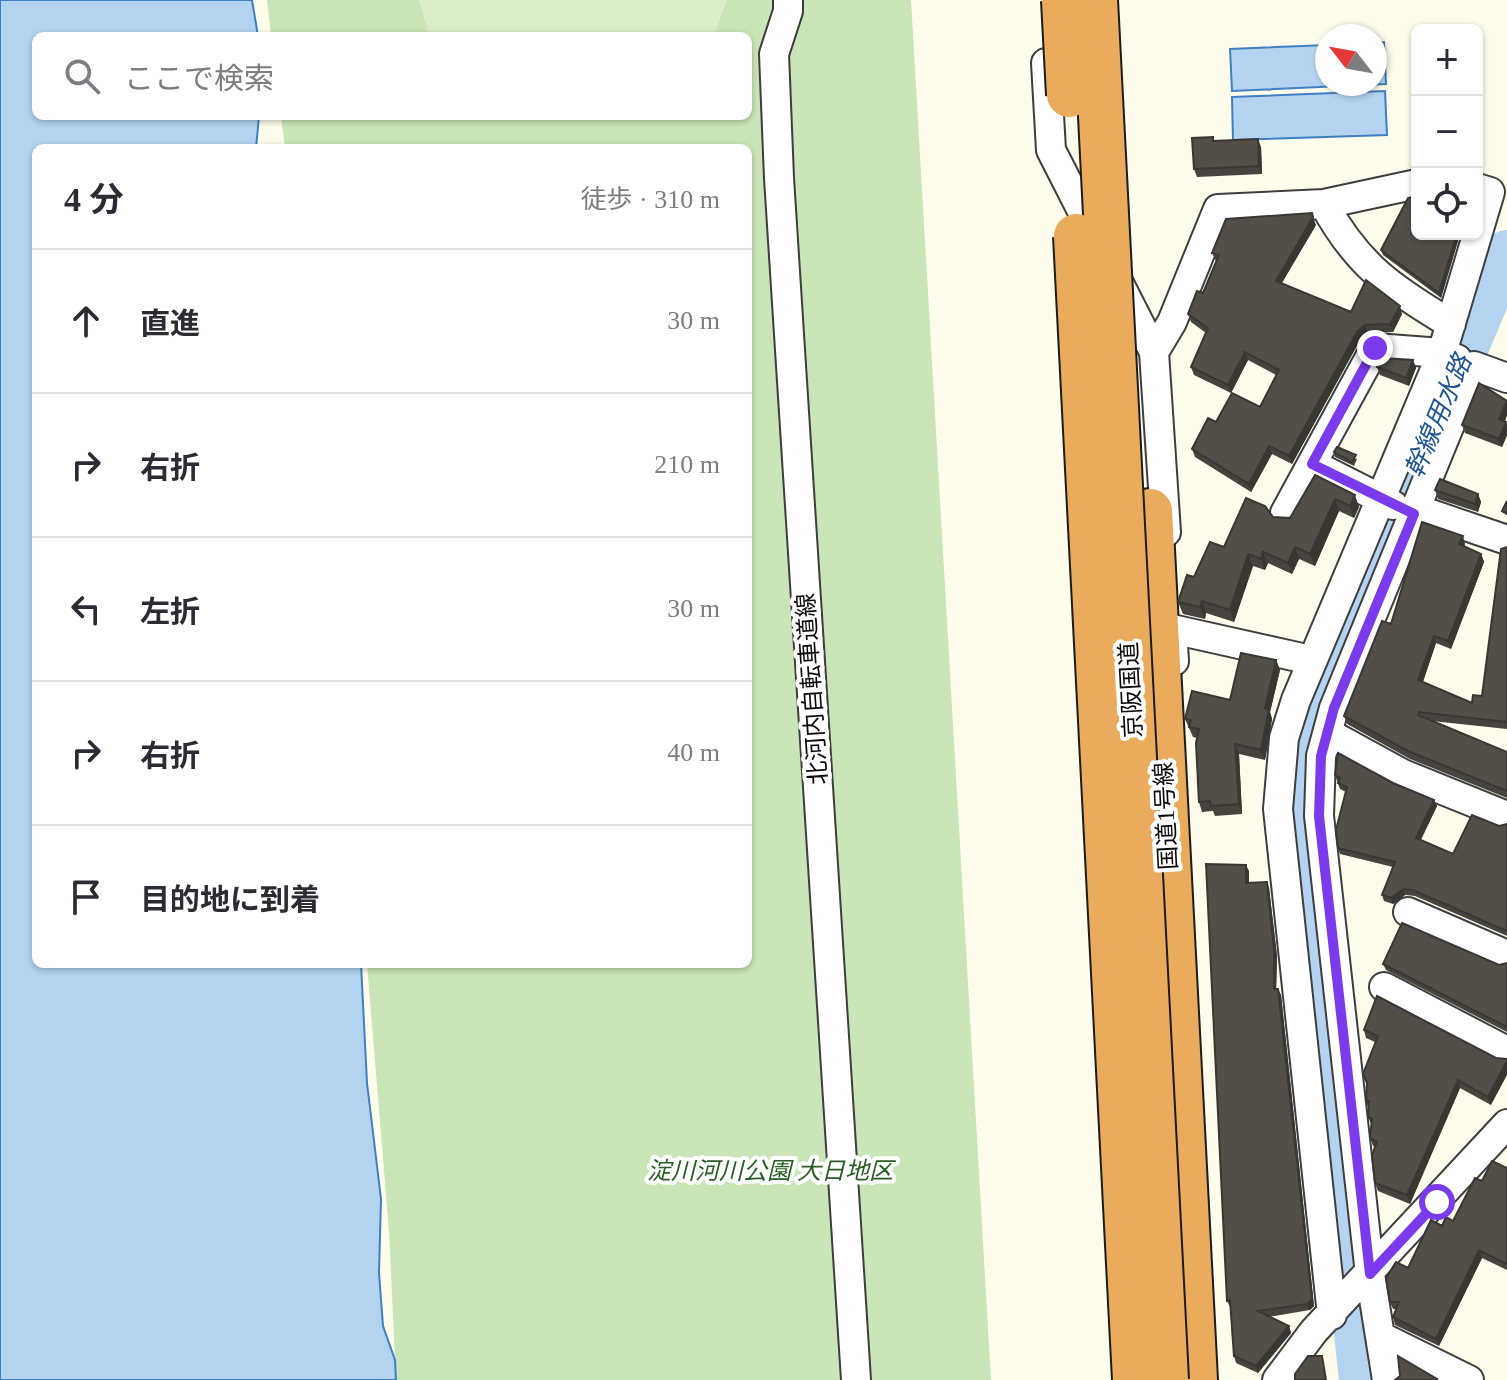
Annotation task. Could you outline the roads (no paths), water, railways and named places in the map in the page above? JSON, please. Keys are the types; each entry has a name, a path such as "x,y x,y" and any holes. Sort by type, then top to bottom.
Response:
{"highway":[{"name":"京阪国道","path":"1064,0 1135,1380"},
{"name":"京阪国道","path":"1095,0 1104,190 1191,1372"}],"street":[{"name":"北河内自転車道線","path":"788,0 788,11 774,54 779,178 856,1380"},
{"path":"1043,0 1051,150 1154,352 1212,1350 1191,1372"},
{"path":"1154,352 1172,322 1218,209 1324,204 1411,185"},
{"path":"1483,190 1490,192 1483,216"},
{"path":"1324,204 1344,240 1373,273 1451,324"},
{"path":"1387,1380 1382,1337 1368,1276 1319,816 1321,756 1401,507 1459,360 1451,324 1476,240"},
{"path":"1285,513 1375,348 1459,360 1507,378"},
{"path":"1334,1312 1278,809 1284,738 1311,660 1401,507 1459,360"},
{"path":"1312,464 1401,507 1507,540"},
{"path":"1172,629 1311,660"},
{"path":"1328,733 1403,774 1507,816"},
{"path":"1408,912 1507,955"},
{"path":"1384,987 1507,1051"},
{"path":"1277,1380 1314,1331 1496,1156 1507,1124"},
{"path":"1382,1337 1469,1380"}],"water":[{"path":"0,0 252,0 257,32 32,32 32,120 259,120 256,144 32,144 32,968 361,968 367,1083 381,1199 379,1273 383,1326 395,1360 396,1380 0,1380"},
{"path":"1315,45 1315,87 1232,91 1230,49"},
{"path":"1315,94 1385,96 1387,135 1233,140 1232,97"}],"waterway":[{"name":"幹線用水路","path":"1361,1380 1300,800 1303,749 1319,697 1507,252"}],"park label":[{"name":"淀川河川公園 大日地区","path":"770,1171"}]}
